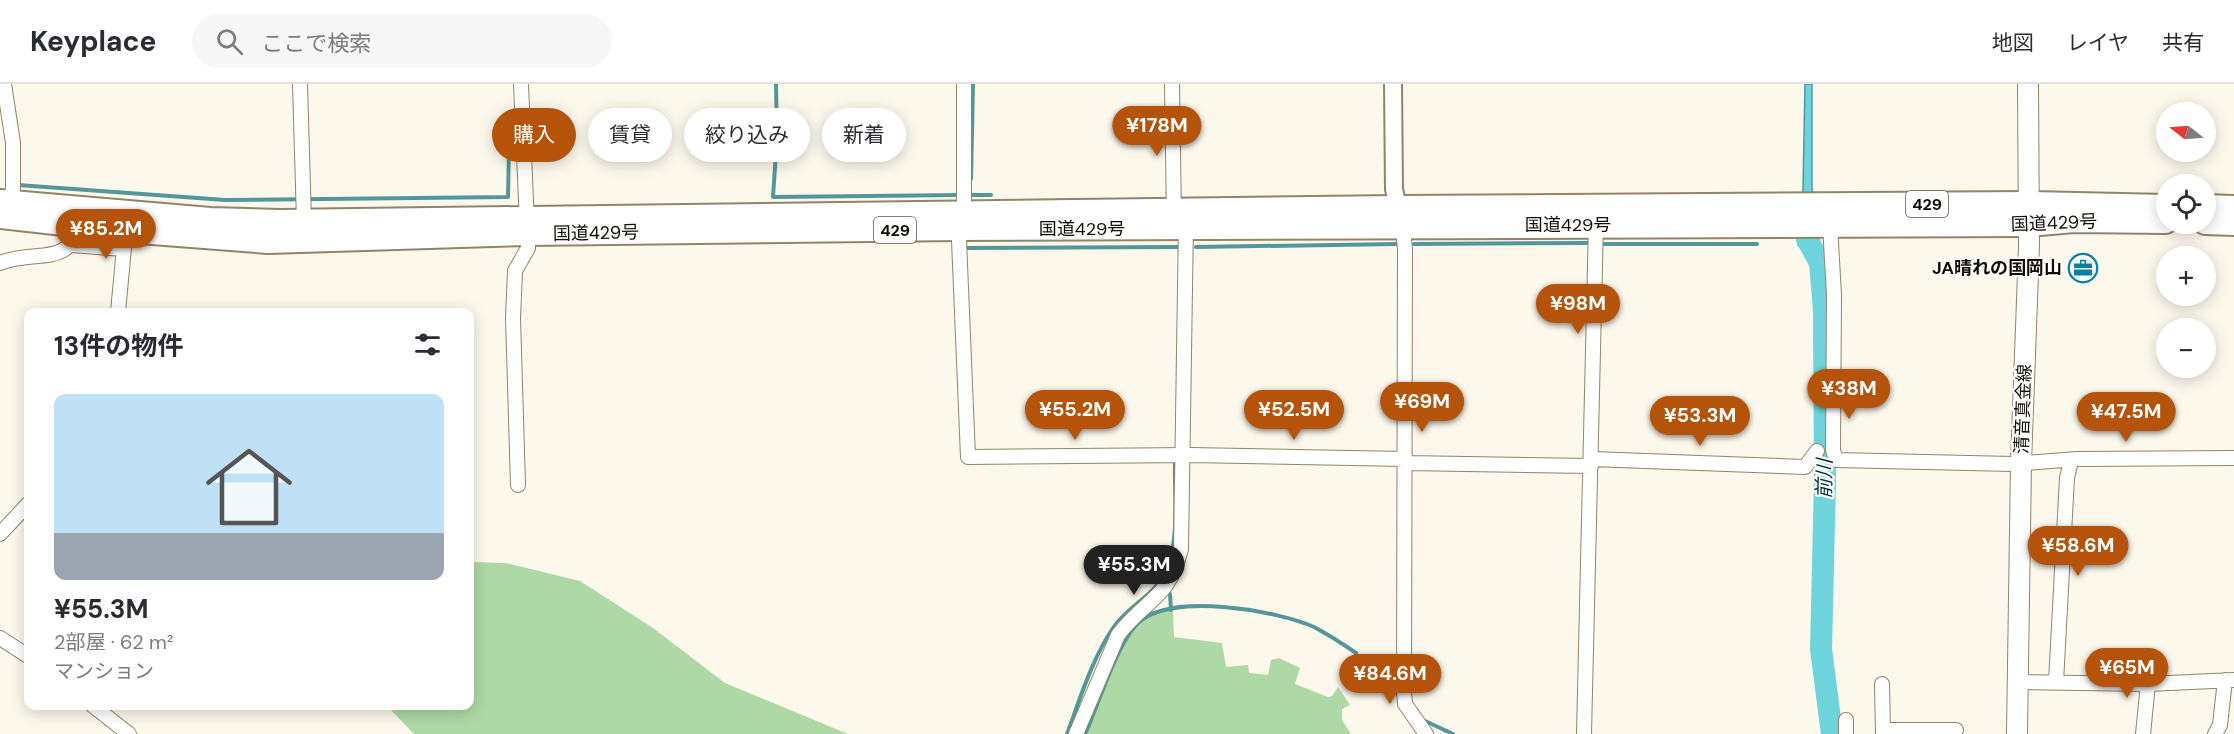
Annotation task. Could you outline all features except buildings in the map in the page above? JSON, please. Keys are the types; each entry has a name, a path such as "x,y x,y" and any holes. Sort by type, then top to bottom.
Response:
{"highway":[{"name":"国道429号","path":"1,207 81,227 268,242 527,226 963,208 1180,220 1790,215 1827,218 2029,214 2156,207"},
{"name":"国道429号","path":"126,231 304,207 527,226"},
{"path":"2216,207 2234,207"},
{"name":"国道429号","path":"2029,214 2074,221 2156,222"},
{"path":"2216,223 2234,224"}],"main road":[{"name":"清音真金線","path":"2017,734 2020,682 2021,463 2029,214 2028,84"}],"street":[{"path":"1,207 13,191 13,143 4,84"},
{"path":"300,84 304,207"},
{"path":"518,485 513,318 515,271 528,248 521,84"},
{"path":"964,84 963,208 968,457 1183,456 1805,467 1816,451"},
{"path":"1076,734 1118,635 1173,579 1181,549 1183,456 1180,220 1172,84"},
{"path":"1393,84 1394,189 1401,217 1405,249 1404,692 1405,704 1426,734"},
{"path":"1584,734 1597,216"},
{"path":"1827,218 1834,295 1833,450 1836,460 2021,463 2077,459 2234,458"},
{"path":"0,263 11,259 57,254 81,227"},
{"path":"118,308 126,231"},
{"path":"2056,682 2067,478 2071,461"},
{"path":"0,534 24,508"},
{"path":"0,638 24,653"},
{"path":"2020,682 2148,684 2230,680 2220,725 2215,734"},
{"path":"1882,684 1883,732 1956,730"},
{"path":"2143,734 2148,684"},
{"path":"98,710 129,734"},
{"path":"1845,720 1846,734"}],"green space":[{"path":"474,562 506,563 580,581 653,628 725,683 848,734 414,734 391,710 474,710"},
{"path":"1167,608 1173,611 1174,637 1222,643 1226,667 1248,665 1249,673 1268,675 1271,660 1279,658 1300,668 1295,684 1328,697 1332,696 1338,687 1350,705 1342,709 1342,720 1351,734 1083,734 1128,631 1146,616"}],"water":[{"path":"1805,84 1812,84 1812,188 1823,266 1818,267 1798,245 1803,189"}],"waterway":[{"path":"776,84 777,137 773,197 961,195"},
{"path":"971,179 973,84"},
{"path":"18,185 225,200 508,197 509,162"},
{"path":"968,195 991,195"},
{"name":"前川","path":"1807,239 1820,263 1824,310 1825,481 1821,649 1832,734"},
{"path":"1414,244 1589,243"},
{"path":"1196,247 1397,244"},
{"path":"1600,244 1757,244"},
{"path":"965,248 1179,247"},
{"path":"1067,734 1087,679 1113,628 1155,587 1166,571 1175,531 1175,461"},
{"path":"1170,594 1171,610"},
{"path":"1085,734 1115,660 1130,632 1138,623 1153,614 1174,608 1198,606 1250,610 1314,627 1356,653 1362,671 1371,680 1398,694"},
{"path":"1423,720 1453,734"}],"place":[{"name":"JA晴れの国岡山","path":"2083,268"}]}
